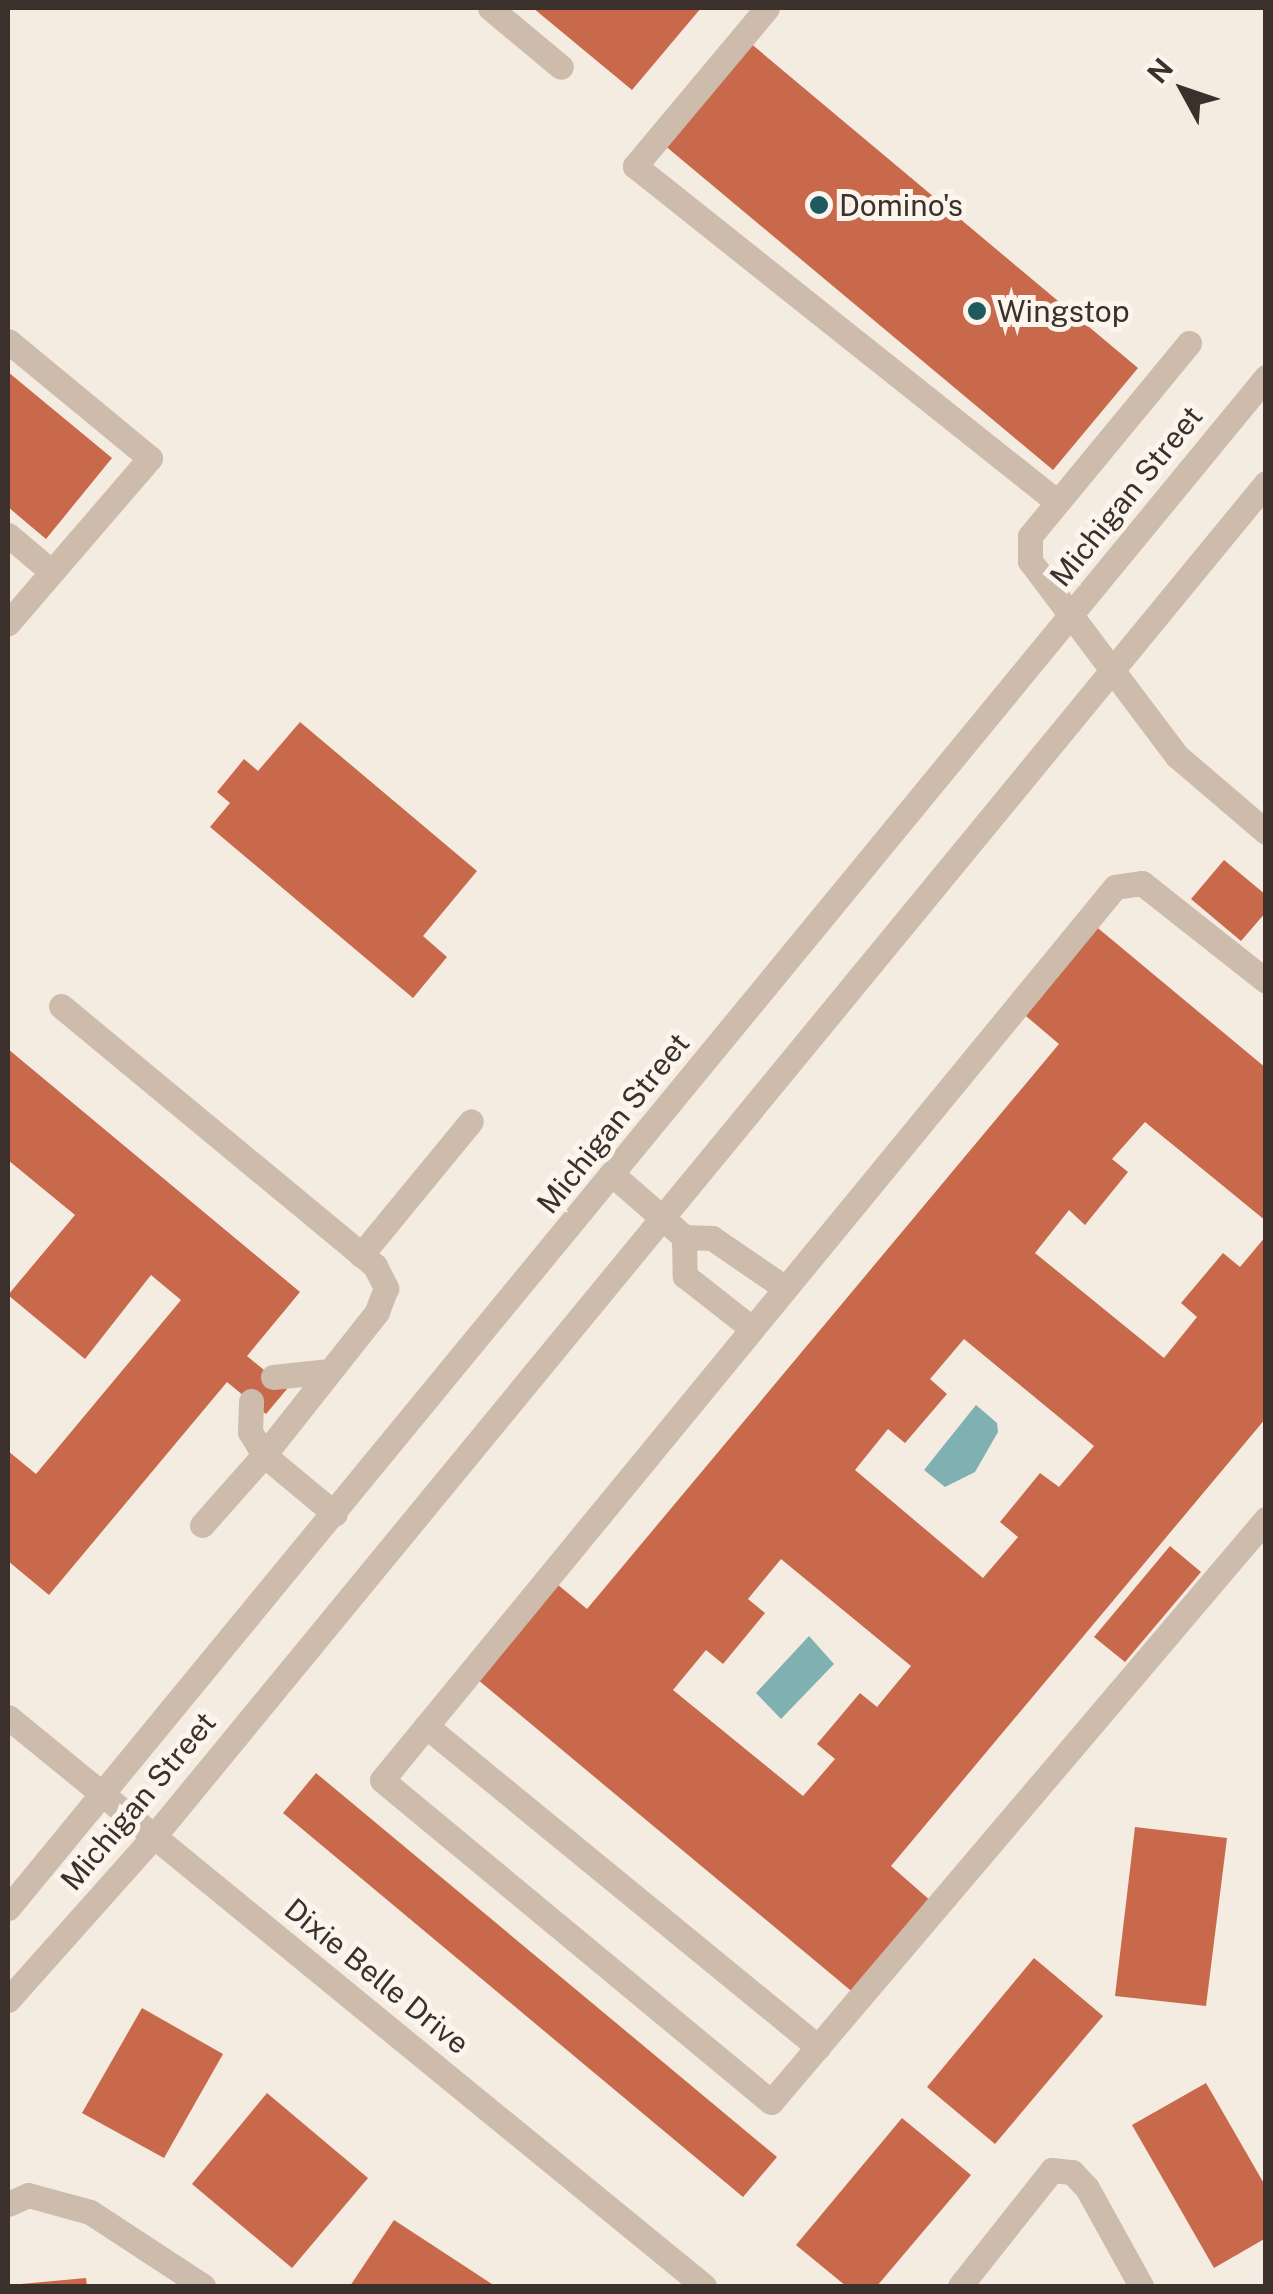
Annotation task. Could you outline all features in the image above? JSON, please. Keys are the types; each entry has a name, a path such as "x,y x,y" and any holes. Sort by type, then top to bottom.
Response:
{"street":[{"path":"490,8 561,67"},
{"path":"767,8 635,166 1056,501"},
{"path":"8,341 150,458 8,623"},
{"path":"1189,343 1030,536 1030,561 1176,756 1266,832"},
{"name":"Michigan Street","path":"8,1908 104,1797 1266,377"},
{"name":"Michigan Street","path":"8,2000 155,1835 1266,483"},
{"path":"8,535 52,572"},
{"path":"1266,981 1142,883 1115,887 782,1286 382,1780 772,2102 1266,1519"},
{"path":"61,1006 361,1255 386,1288 377,1312 264,1455 202,1525"},
{"path":"361,1255 471,1121"},
{"path":"613,1175 684,1237 712,1238 782,1286"},
{"path":"684,1237 685,1276 750,1326"},
{"path":"272,1377 330,1371"},
{"path":"252,1401 250,1432 264,1455 335,1514"},
{"name":"Dixie Belle Drive","path":"8,1717 704,2286"},
{"path":"426,1726 818,2047"},
{"path":"960,2286 1052,2170 1072,2172 1087,2188 1141,2286"},
{"path":"8,2204 28,2195 90,2212 203,2286"}],"water":[{"path":"976,1405 997,1423 998,1432 975,1472 945,1487 924,1470"},
{"path":"809,1636 834,1664 781,1719 756,1693"}],"building":[{"path":"533,8 701,8 632,90"},
{"path":"749,42 1138,368 1053,470 663,144"},
{"path":"8,372 112,458 46,539 8,507"},
{"path":"300,722 477,871 423,936 447,957 413,998 210,827 230,803 217,792 244,759 258,771"},
{"path":"1224,860 1266,895 1266,912 1241,941 1191,899"},
{"path":"1093,924 1266,1068 1266,1221 1145,1122 1112,1159 1128,1172 1085,1225 1069,1210 1035,1253 1164,1358 1197,1317 1181,1303 1223,1253 1240,1267 1266,1236 1266,1418 891,1866 932,1902 855,1994 471,1674 551,1579 587,1609 1059,1044 1020,1011","holes":["964,1339 1094,1446 1059,1487 1040,1473 1000,1522 1018,1537 983,1578 855,1470 888,1429 905,1443 947,1394 930,1379","781,1559 911,1666 877,1707 860,1693 817,1744 835,1759 803,1796 673,1690 706,1650 723,1664 765,1613 748,1599"]},
{"path":"8,1049 300,1292 247,1356 287,1389 266,1414 227,1382 49,1595 8,1561 8,1451 36,1474 181,1300 151,1275 85,1359 8,1295 75,1215 8,1160"},
{"path":"1170,1546 1201,1572 1125,1662 1094,1637"},
{"path":"316,1773 777,2157 743,2197 283,1813"},
{"path":"1135,1827 1227,1838 1206,2006 1115,1996"},
{"path":"1034,1958 1103,2016 995,2144 927,2087"},
{"path":"142,2008 223,2054 164,2158 82,2113"},
{"path":"1206,2083 1266,2187 1266,2238 1214,2268 1132,2125"},
{"path":"267,2093 368,2178 292,2268 192,2184"},
{"path":"902,2118 971,2175 877,2286 846,2286 796,2245"},
{"path":"394,2220 495,2286 350,2286"},
{"path":"86,2278 87,2286 21,2286 21,2284"}],"place":[{"name":"Domino's","path":"819,205"},
{"name":"Wingstop","path":"977,311"}]}
